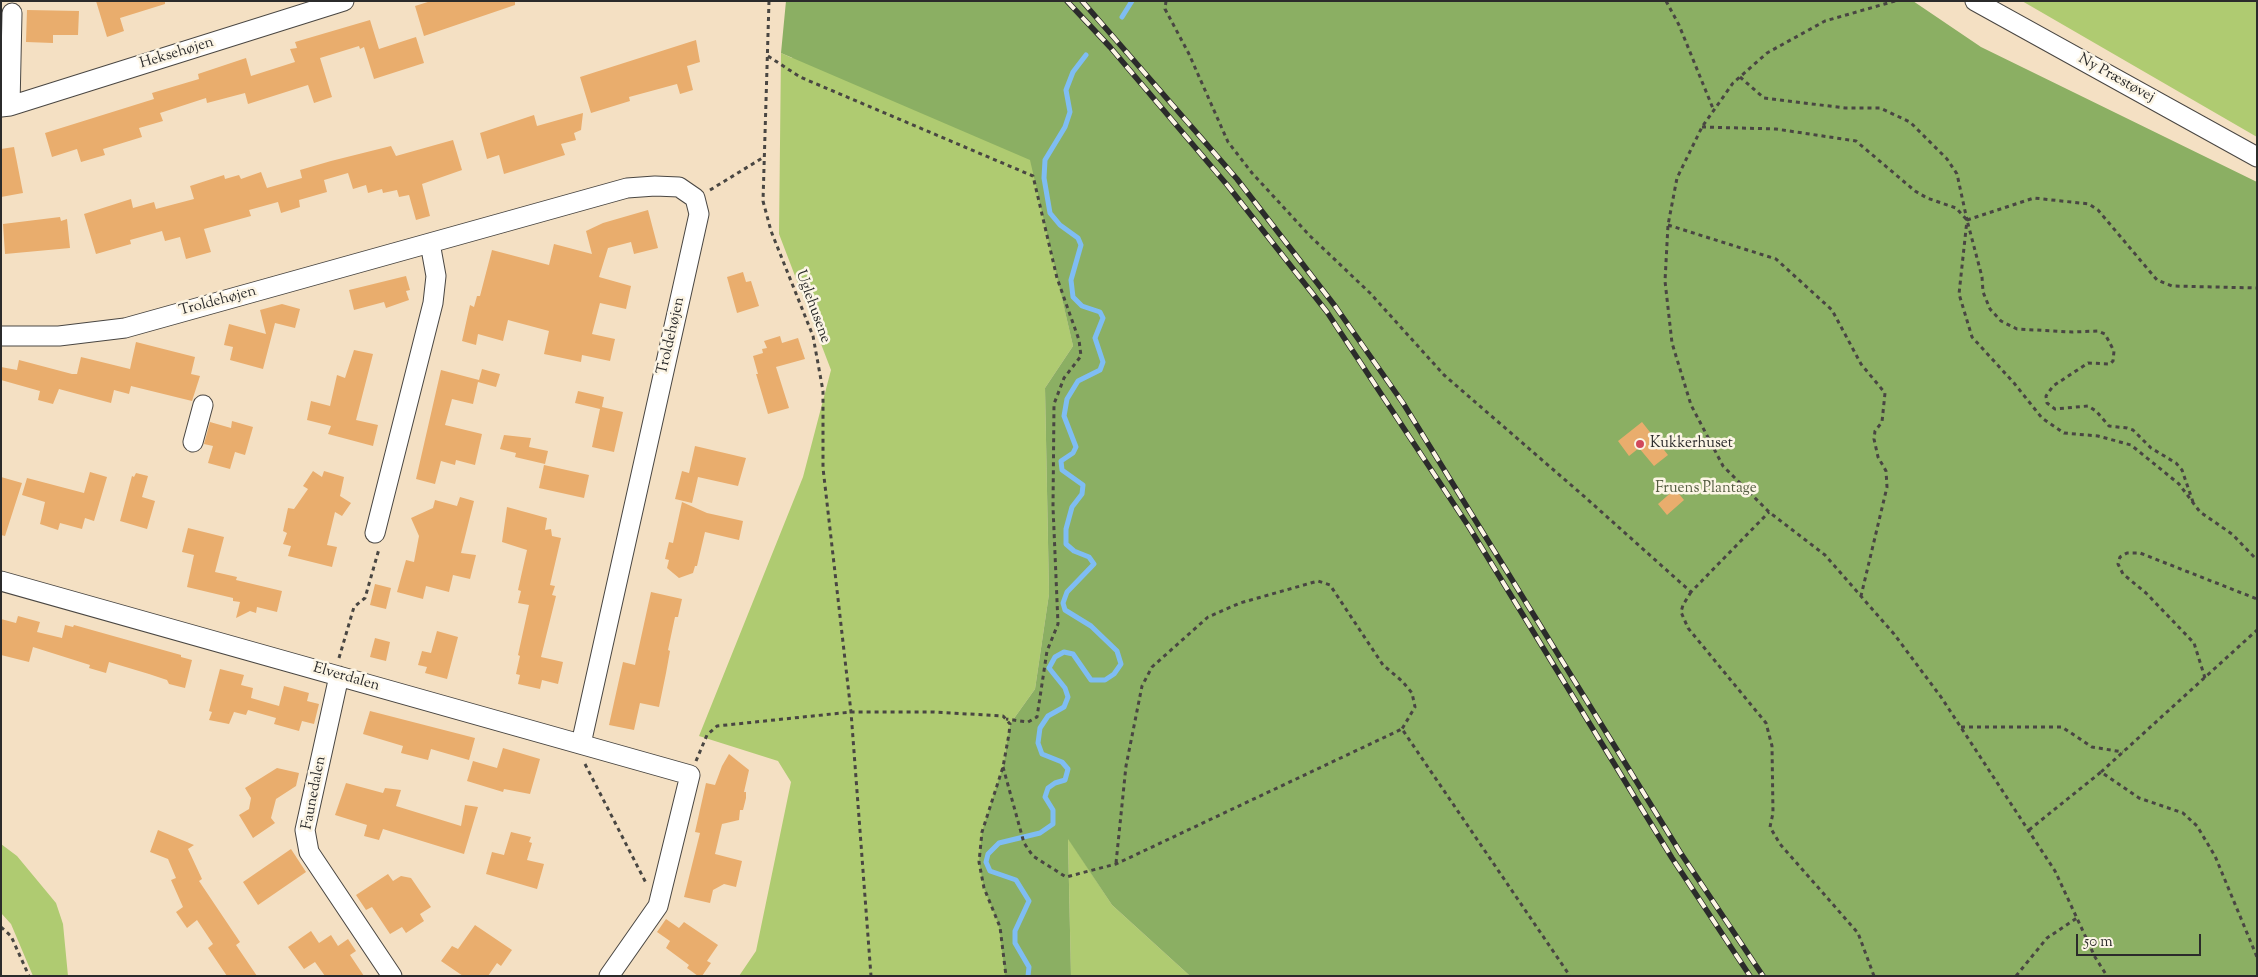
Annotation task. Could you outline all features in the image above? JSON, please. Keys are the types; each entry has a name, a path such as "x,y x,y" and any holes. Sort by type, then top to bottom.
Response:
{"street":[{"name":"Heksehøjen","path":"12,13 6,107 344,1"},
{"name":"Ny Præstøvej","path":"1975,1 2257,157"},
{"name":"Troldehøjen","path":"1,336 59,336 125,328 627,188 679,187 695,198 699,214 581,744"},
{"path":"375,532 433,303 436,276 430,243"},
{"path":"193,442 203,405"},
{"name":"Elverdalen","path":"1,581 690,775"},
{"name":"Faunedalen","path":"339,676 305,830 309,852 392,976"},
{"path":"609,976 658,906 690,775"}],"path":[{"name":"Uglehusene","path":"769,1 763,202 771,231 813,336 823,392 823,468 850,712 871,976"},
{"path":"1166,1 1165,9 1189,54 1228,142 1252,173 1310,236 1370,293 1444,375 1691,592"},
{"path":"1666,1 1679,25 1714,111"},
{"path":"1895,1 1825,21 1767,53 1732,84 1702,127 1677,178 1668,225 1665,281 1672,343 1691,405 1723,466 1769,512 1825,555 1894,634 1961,726 2055,871 2095,957 2107,976"},
{"path":"768,56 800,77 1033,176 1057,278 1079,340 1081,356 1064,378 1054,404 1053,507 1058,624 1047,651 1037,717 1028,722 1006,719"},
{"path":"1740,77 1764,98 1845,108 1880,108 1910,122 1947,159 1957,174 1982,277 1983,292 1990,308 2001,321 2017,329 2072,332 2098,331 2105,334 2114,351 2113,362 2110,364 2088,363 2053,386 2046,396 2047,403 2055,408 2088,406 2096,411 2109,426 2133,430 2151,448 2176,463 2182,470 2193,502"},
{"path":"1702,127 1776,128 1856,140 1915,191 1927,198 1956,208 1967,220 1959,294 1972,337 2014,383 2042,418 2064,433 2098,436 2131,445 2179,484 2200,512 2232,534 2257,560"},
{"path":"695,198 765,156"},
{"path":"1967,220 2034,198 2089,204 2098,210 2157,280 2172,286 2257,288"},
{"path":"1668,225 1776,258 1832,310 1861,364 1885,393 1882,422 1875,431 1874,439 1878,457 1886,470 1887,487 1861,596"},
{"path":"1769,512 1691,592 1681,612 1688,628 1766,724 1772,746 1774,813 1770,827 1780,844 1858,933 1874,976"},
{"path":"339,676 338,659 354,608 365,598 381,542 375,532"},
{"path":"2204,678 2194,643 2146,593 2123,574 2118,564 2120,558 2127,553 2140,553 2257,599"},
{"path":"1003,767 1024,843 1033,856 1066,877 1116,864 1402,729 1415,707 1412,693 1402,681 1383,665 1330,585 1318,581 1240,603 1208,617 1152,667 1142,686 1126,766 1116,864"},
{"path":"2028,830 2101,772 2257,630"},
{"path":"690,775 707,735 717,726 850,712 934,712 1003,716 1010,724 1003,767 982,832 979,862 984,888 1000,927 1006,976"},
{"path":"1961,726 2062,727 2092,747 2123,752"},
{"path":"1402,729 1570,976"},
{"path":"581,744 581,754 658,906"},
{"path":"2101,772 2139,798 2184,813 2197,826 2215,856 2257,958"},
{"path":"2016,976 2047,938 2077,918"},
{"path":"1,927 10,936 29,976"}],"green space":[{"name":"Fruens Plantage","path":"786,1 1913,1 1981,47 2257,182 2257,976 1190,976 1112,905 1068,839 1071,976 1005,976 999,925 984,888 979,862 982,832 1003,767 1010,724 1035,689 1049,594 1045,388 1073,346 1030,160 781,53"},
{"path":"1028,1 1052,254 1073,346 1045,388 1049,594 1035,689 1010,724 1003,767 1000,927 1006,976 739,976 756,951 791,782 778,761 699,736 803,477 831,370 779,234 781,53 792,58"},
{"path":"2022,1 2257,1 2257,137"},
{"path":"1068,838 1112,905 1190,976 1071,976"},
{"path":"1,844 17,856 56,903 63,924 68,976 33,976 11,924 1,913"}],"building":[{"path":"96,1 165,1 165,4 120,18 124,31 107,37"},
{"path":"431,1 515,1 515,5 424,36 415,6"},
{"path":"27,10 79,11 78,35 53,35 53,43 26,42"},
{"path":"370,20 379,49 416,37 424,63 374,79 364,47 360,49 359,46 320,58 332,97 314,103 308,85 248,104 245,93 207,103 206,98 160,113 163,121 139,128 142,137 103,149 105,155 81,162 77,149 52,157 45,133 154,99 152,93 199,79 198,74 246,58 251,76 295,62 290,49 297,48 295,42"},
{"path":"696,40 700,62 687,66 693,90 680,94 677,84 629,97 630,101 591,113 580,77"},
{"path":"583,113 581,130 574,133 576,140 561,144 565,155 504,174 499,155 487,159 480,133 534,115 537,126"},
{"path":"453,140 462,170 422,184 430,216 416,220 409,195 399,197 397,190 383,193 382,189 368,193 366,185 353,189 348,173 324,180 327,192 299,200 300,207 281,213 278,202 249,210 251,216 204,229 211,252 186,259 180,237 165,241 162,231 130,240 131,244 96,254 84,214 131,199 133,208 154,202 156,209 194,199 190,186 224,175 225,179 239,175 241,179 261,172 267,188 302,178 300,170 331,161 391,146 396,156"},
{"path":"14,147 23,193 1,197 1,149"},
{"path":"648,210 658,248 634,254 631,242 608,248 599,277 631,286 626,309 600,303 592,334 615,339 610,361 582,355 581,362 544,354 549,331 508,320 503,341 478,334 476,345 462,341 470,305 474,307 477,296 480,296 492,250 549,265 554,244 592,254 586,231 603,223"},
{"path":"60,217 61,221 67,219 70,248 5,254 3,224"},
{"path":"743,272 746,282 751,281 759,306 737,313 727,277"},
{"path":"406,276 410,290 406,291 409,300 386,308 384,302 354,310 349,290"},
{"path":"282,304 300,309 295,328 275,323 263,369 230,360 233,347 224,345 229,324 266,334 260,310"},
{"path":"780,336 782,343 798,338 805,359 776,367 789,408 768,414 756,374 758,374 753,356 763,353 762,349 767,348 764,341"},
{"path":"136,342 195,357 191,374 200,376 192,401 131,386 129,394 114,390 111,403 59,389 53,404 38,400 40,391 1,380 1,367 17,370 19,360 72,374 77,374 81,357 130,369"},
{"path":"354,350 373,354 356,420 378,425 373,446 328,434 331,426 307,420 311,401 330,406 337,375 345,378"},
{"path":"482,369 500,374 496,387 478,382 473,404 452,399 445,425 482,434 475,465 456,460 455,465 441,461 435,484 416,479 441,370 479,380"},
{"path":"578,391 604,397 602,407 623,412 614,452 592,447 600,409 575,403"},
{"path":"232,421 253,427 245,455 235,452 230,469 208,463 213,446 204,444 210,422 231,428"},
{"name":"Kukkerhuset","path":"1642,422 1668,455 1654,466 1639,448 1629,456 1618,441"},
{"path":"504,435 531,438 529,447 548,451 545,464 515,457 516,453 500,449"},
{"path":"695,446 746,458 738,486 698,477 692,503 675,499 682,471 689,473"},
{"path":"544,465 589,475 584,498 539,488"},
{"path":"313,471 322,477 324,471 344,477 340,496 351,503 342,516 335,512 327,545 337,547 332,567 288,556 291,546 283,544 287,533 283,531 288,508 294,509 308,489 303,486"},
{"path":"90,472 107,477 94,521 85,518 82,529 60,523 58,530 40,524 45,502 22,495 27,478 84,493"},
{"path":"136,473 148,476 142,497 155,501 147,529 120,521 132,476 134,477"},
{"path":"1,477 22,483 5,536 1,535"},
{"path":"1675,489 1684,500 1667,515 1658,504"},
{"path":"460,497 474,501 461,553 476,555 470,579 453,575 449,592 426,586 423,599 397,592 406,560 414,562 419,536 411,518 433,508 435,500 457,506"},
{"path":"682,502 707,513 743,521 739,540 705,532 697,566 695,566 693,573 679,578 667,568 669,560 665,559 669,542 673,543"},
{"path":"507,507 547,518 545,530 551,529 552,536 561,538 550,585 555,586 552,595 556,596 541,657 563,662 558,684 542,680 540,689 518,684 520,675 516,674 520,656 518,655 529,605 518,603 521,591 518,590 527,550 502,542"},
{"path":"188,528 224,537 215,572 237,577 236,580 282,591 277,612 257,607 256,613 250,611 236,618 240,602 233,601 233,598 187,587 194,555 182,552"},
{"path":"375,584 391,588 386,609 370,605"},
{"path":"651,592 682,599 678,617 675,617 659,707 640,703 634,730 609,725 623,662 635,665"},
{"path":"18,616 40,622 37,632 62,638 65,625 73,627 74,625 181,655 181,657 192,660 185,688 169,684 167,680 109,662 106,673 89,668 90,665 33,647 29,662 1,655 1,619 16,623"},
{"path":"437,631 458,637 447,679 425,673 427,667 418,665 422,651 431,653"},
{"path":"375,638 390,642 386,661 370,657"},
{"path":"220,669 244,675 241,685 253,688 251,698 279,706 284,686 309,693 307,701 319,704 314,724 302,721 299,731 274,724 276,718 248,710 246,715 234,712 229,724 209,720 212,712 209,711"},
{"path":"370,711 475,738 469,760 431,749 428,760 401,753 403,746 363,734"},
{"path":"503,748 540,759 530,794 504,789 503,792 467,781 473,761 497,768"},
{"path":"729,754 749,770 744,792 746,792 746,798 743,810 740,810 739,820 722,824 715,854 742,861 736,887 724,884 713,890 710,903 684,897 700,833 695,832 706,783 715,785"},
{"path":"277,768 299,773 296,786 276,799 271,818 275,823 253,838 239,815 249,809 251,798 245,788"},
{"path":"346,783 383,793 385,788 401,790 396,806 461,826 465,805 478,807 464,854 383,829 379,840 364,836 367,825 335,815"},
{"path":"158,830 194,845 188,849 202,879 199,881 240,942 236,945 257,976 227,976 208,948 213,944 197,920 187,928 176,912 183,907 171,880 176,878 168,859 150,852"},
{"path":"511,832 531,837 529,842 532,843 527,860 544,864 537,889 486,874 492,852 504,855"},
{"path":"291,849 306,872 258,905 243,882"},
{"path":"388,874 393,881 401,876 411,878 431,907 420,914 424,921 406,933 402,927 390,934 372,907 366,910 356,895"},
{"path":"666,919 679,928 684,922 718,945 707,961 711,963 702,976 698,976 687,968 689,965 666,948 670,941 657,932"},
{"path":"475,925 512,950 501,966 497,963 488,976 463,976 441,961 452,946 458,949"},
{"path":"311,931 319,943 331,935 338,946 348,939 356,951 350,955 364,976 325,976 315,962 304,969 288,947"}],"waterway":[{"path":"1122,17 1132,1"},
{"path":"1028,976 1029,967 1015,943 1015,931 1029,901 1016,880 990,871 986,862 988,854 999,843 1040,833 1053,824 1053,810 1045,797 1048,788 1055,783 1065,780 1068,769 1062,762 1042,754 1038,743 1040,728 1048,716 1064,707 1068,697 1065,688 1049,668 1055,657 1064,652 1073,654 1091,680 1105,680 1114,674 1121,664 1117,651 1091,626 1065,610 1063,603 1067,592 1094,564 1089,557 1074,551 1066,544 1066,529 1072,507 1082,494 1083,485 1062,470 1061,461 1073,453 1076,447 1064,416 1067,399 1078,381 1100,370 1103,362 1095,338 1103,318 1100,312 1082,306 1073,297 1071,280 1081,245 1078,238 1060,225 1050,213 1044,178 1045,160 1065,127 1070,112 1066,90 1073,72 1086,55"}],"railway":[{"path":"1067,1 1110,47 1228,186 1327,312 1469,527 1672,858 1750,976"},
{"path":"1082,1 1237,179 1335,306 1403,403 1680,852 1763,976"}],"place":[{"name":"Kukkerhuset","path":"1640,444"}]}
